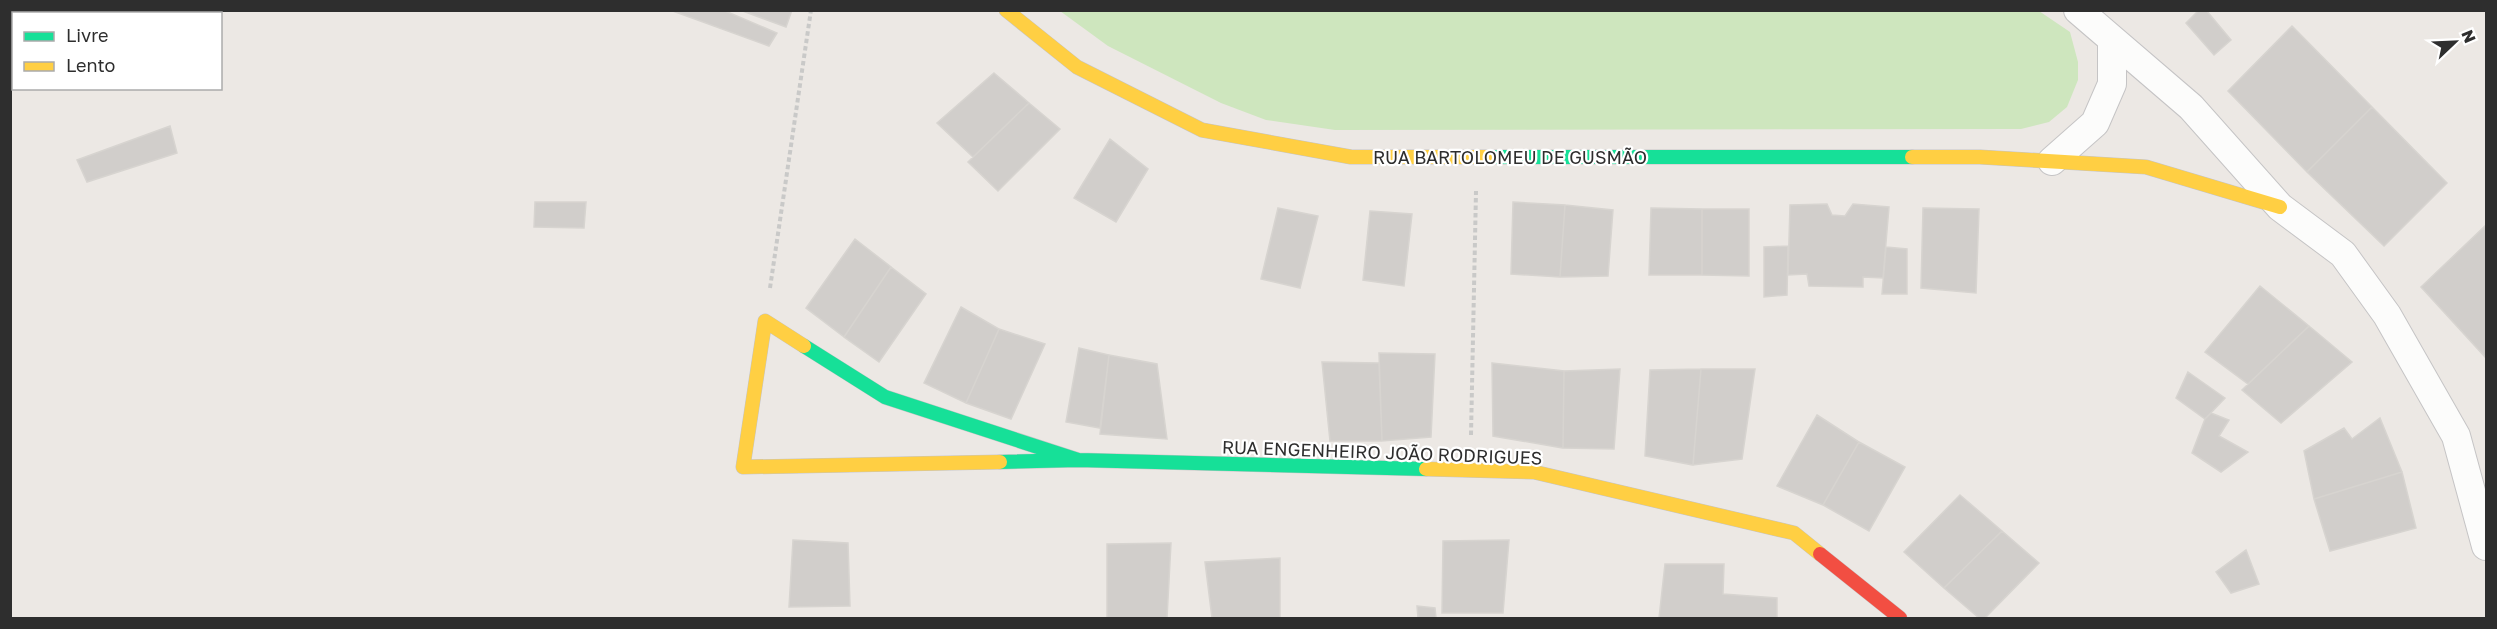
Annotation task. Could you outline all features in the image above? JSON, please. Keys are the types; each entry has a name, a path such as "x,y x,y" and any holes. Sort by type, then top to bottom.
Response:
{"street":[{"name":"RUA BARTOLOMEU DE GUSMÃO","path":"1006,10 1077,67 1202,130 1351,157 1980,157 2052,160 2146,167 2280,207"},
{"name":"RUA BARTOLOMEU DE GUSMÃO","path":"2078,10 2191,107 2280,207 2343,254 2387,315 2456,436 2487,546"},
{"path":"2052,160 2095,123 2112,84 2112,40"},
{"name":"RUA ENGENHEIRO JOÃO RODRIGUES","path":"1078,460 885,397 765,321 744,467 1078,460 1534,472 1794,533 1900,618"}],"path":[{"path":"765,321 811,10"},
{"path":"1470,471 1477,157"}],"green space":[{"path":"1060,11 2039,11 2070,32 2078,62 2078,80 2067,107 2049,122 2021,129 1335,130 1266,120 1221,103 1108,46"}],"building":[{"path":"670,10 723,10 777,33 769,46"},
{"path":"740,10 792,10 786,27"},
{"path":"2199,10 2206,10 2231,40 2214,55 2186,23"},
{"path":"2292,26 2372,107 2307,172 2228,91"},
{"path":"994,73 1029,103 973,157 937,123"},
{"path":"1029,103 1060,129 998,191 968,162"},
{"path":"2372,107 2447,183 2384,246 2307,172"},
{"path":"170,126 177,153 87,182 77,160"},
{"path":"1110,139 1148,169 1116,222 1074,198"},
{"path":"535,202 586,202 584,228 534,227"},
{"path":"1513,202 1565,205 1560,277 1511,274"},
{"path":"1827,204 1832,215 1845,216 1853,204 1889,207 1883,278 1863,277 1863,287 1809,286 1807,274 1788,275 1790,205"},
{"path":"1565,205 1613,210 1608,276 1560,277"},
{"path":"1278,208 1318,216 1300,288 1261,279"},
{"path":"1651,208 1702,209 1702,275 1649,275"},
{"path":"1923,208 1979,209 1976,293 1921,288"},
{"path":"1702,209 1749,209 1749,276 1702,275"},
{"path":"1370,211 1412,214 1404,286 1363,280"},
{"path":"2486,225 2486,358 2421,287"},
{"path":"855,239 891,267 844,337 806,308"},
{"path":"1788,246 1787,295 1764,297 1764,247"},
{"path":"1886,247 1907,249 1907,294 1882,294"},
{"path":"891,267 926,294 879,362 844,337"},
{"path":"2260,286 2309,326 2248,384 2205,352"},
{"path":"961,307 999,329 966,403 924,383"},
{"path":"2309,326 2352,362 2281,423 2242,390"},
{"path":"999,329 1045,344 1011,419 966,403"},
{"path":"1079,348 1109,355 1100,428 1066,422"},
{"path":"1379,353 1435,354 1431,437 1382,441"},
{"path":"1109,355 1157,364 1167,439 1100,434"},
{"path":"1322,362 1379,363 1382,441 1330,441"},
{"path":"1492,363 1564,371 1563,448 1493,436"},
{"path":"1620,369 1614,449 1563,448 1564,371"},
{"path":"1701,369 1693,465 1645,456 1650,370"},
{"path":"1701,369 1755,369 1742,459 1693,465"},
{"path":"2188,372 2225,398 2205,419 2176,398"},
{"path":"2211,413 2229,420 2219,436 2248,452 2221,472 2192,453 2205,419"},
{"path":"1817,415 1859,442 1823,505 1777,486"},
{"path":"2380,418 2402,472 2314,499 2304,451 2344,428 2352,439"},
{"path":"1859,442 1905,467 1869,531 1823,505"},
{"path":"2402,472 2416,528 2330,551 2314,499"},
{"path":"1960,495 2002,531 1944,588 1904,552"},
{"path":"2002,531 2039,563 1985,618 1979,618 1944,588"},
{"path":"793,540 848,543 850,606 789,607"},
{"path":"1509,540 1503,613 1442,613 1443,541"},
{"path":"1171,543 1167,618 1107,618 1107,544"},
{"path":"2246,550 2259,584 2231,593 2216,572"},
{"path":"1280,558 1280,618 1212,618 1205,562"},
{"path":"1665,564 1724,564 1723,594 1777,598 1777,618 1659,618"},
{"path":"1417,606 1435,608 1436,618 1418,618"}],"traffic: fast":[{"path":"1490,157 1912,157"},
{"path":"804,346 885,397 1078,460"},
{"path":"1000,462 1078,460 1426,469"}],"traffic: slow":[{"path":"1006,10 1077,67 1202,130 1351,157 1490,157"},
{"path":"1912,157 1980,157 2146,167 2280,207"},
{"path":"804,346 765,321 743,467 1000,462"},
{"path":"1426,469 1534,472 1794,533 1820,554"}],"traffic: jam":[{"path":"1820,554 1900,618"}]}
